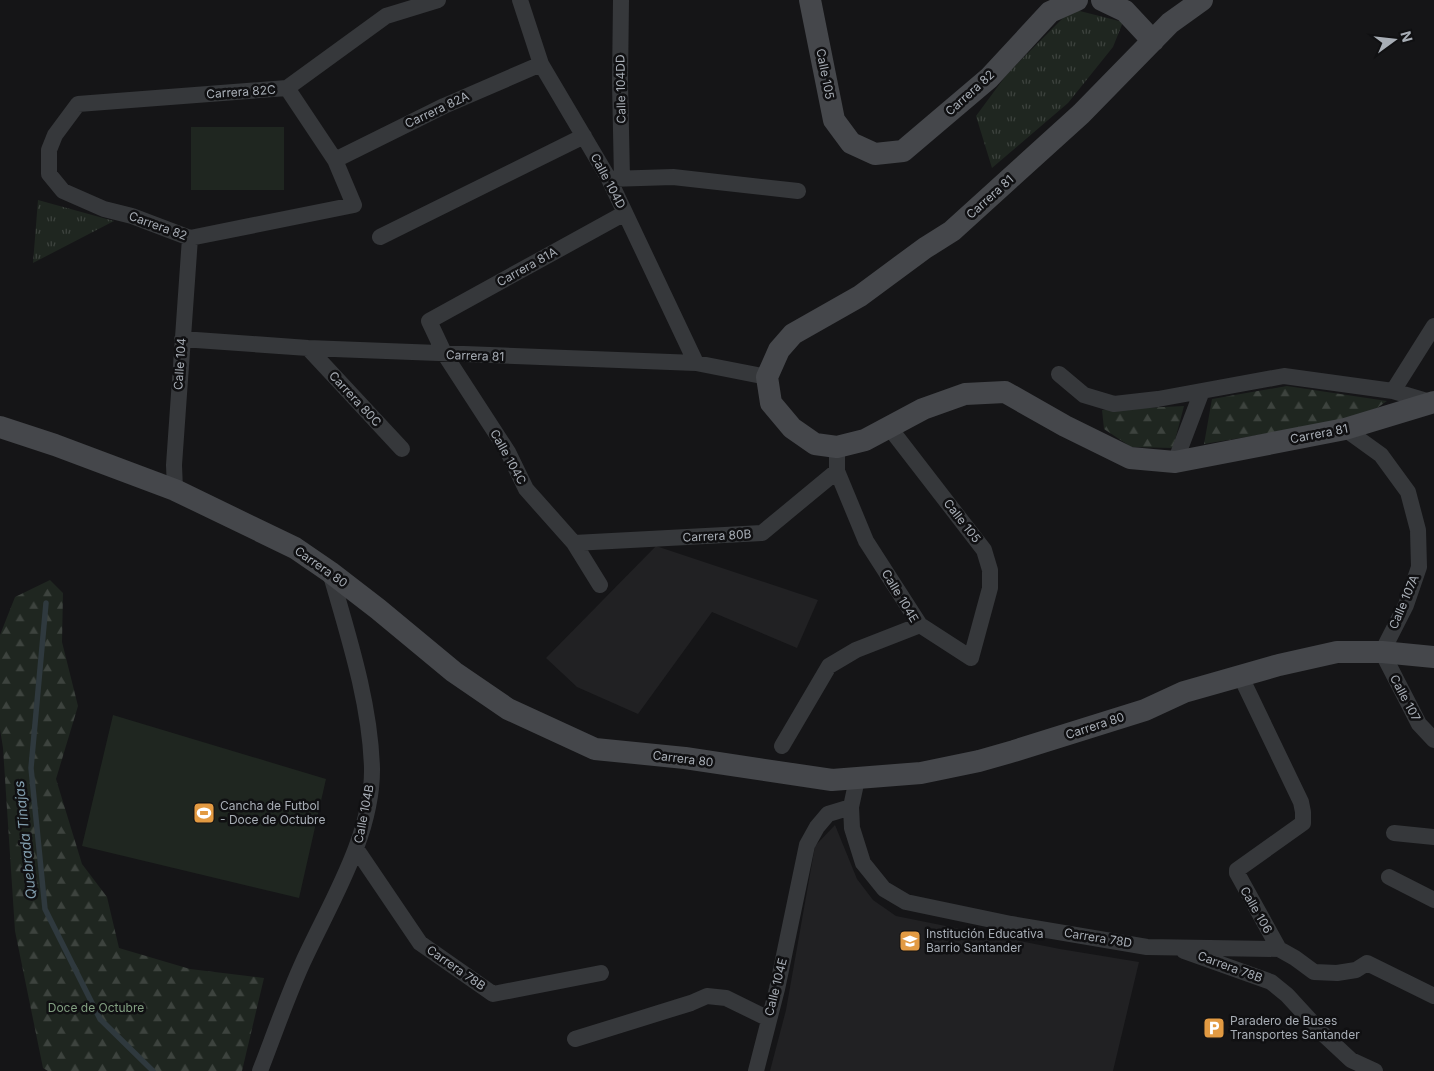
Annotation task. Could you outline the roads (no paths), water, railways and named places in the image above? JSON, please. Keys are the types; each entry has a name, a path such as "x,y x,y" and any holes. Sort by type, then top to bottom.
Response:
{"street":[{"name":"Carrera 82C","path":"78,104 287,88 386,16 438,0"},
{"name":"Calle 104D","path":"520,0 541,64 584,136 616,179 625,213 696,363"},
{"name":"Calle 104DD","path":"616,179 621,0"},
{"name":"Calle 105","path":"810,0 834,120 851,143"},
{"name":"Carrera 82","path":"851,143 875,154 903,151 989,78 1050,12 1077,0"},
{"path":"1102,0 1125,11 1153,41"},
{"name":"Carrera 81","path":"1202,0 1170,23 1074,120 952,231 924,248 860,296 793,334 779,350 766,377 771,403 792,428 815,444 837,447 865,440 923,409 965,394 1005,392 1065,426 1130,458 1175,462 1345,429 1432,402"},
{"name":"Carrera 82A","path":"335,160 444,106 541,64"},
{"path":"287,88 335,160"},
{"name":"Carrera 82","path":"78,104 55,135 49,150 49,174 58,185 63,190 104,209 132,216 190,238 354,205 335,160"},
{"path":"380,237 584,136"},
{"path":"616,179 673,178 798,191"},
{"name":"Carrera 81A","path":"429,321 625,213"},
{"name":"Calle 104","path":"175,490 174,465 190,238"},
{"name":"Calle 104C","path":"429,321 444,355 508,452 526,489 574,543 600,585"},
{"path":"1394,391 1434,326"},
{"name":"Carrera 81","path":"182,339 444,355 696,363 766,377"},
{"name":"Carrera 80C","path":"308,348 402,448"},
{"name":"Carrera 81","path":"1059,374 1084,395 1114,404 1284,376 1394,391 1432,402"},
{"path":"1175,462 1202,391"},
{"name":"Carrera 80","path":"0,427 55,445 175,490 295,548 378,609 454,672 508,709 595,749 685,758 832,780 921,773 979,760 1066,735 1145,710 1184,692 1279,665 1337,652 1382,652 1434,657"},
{"name":"Calle 105","path":"889,427 984,550 990,570 990,588 971,658 920,625"},
{"name":"Calle 107A","path":"1345,429 1381,454 1408,492 1418,530 1419,567 1406,604 1382,652"},
{"name":"Calle 104E","path":"782,746 829,666 856,650 920,625 866,541 837,471 837,447"},
{"name":"Carrera 80B","path":"574,543 762,533 837,471"},
{"name":"Calle 104B","path":"260,1071 302,964 357,850 369,794 372,769 368,730 357,669 330,572"},
{"name":"Calle 107","path":"1382,652 1418,724 1434,740"},
{"name":"Calle 106","path":"1241,677 1301,802 1303,812 1303,823 1237,870 1238,877 1279,949"},
{"name":"Carrera 78D","path":"857,779 852,807 852,828 863,863 884,889 906,902 1040,929 1147,946 1279,949 1314,972 1337,973 1356,970 1368,963 1434,996"},
{"name":"Calle 104E","path":"756,1071 777,989 806,846 817,827 828,814 852,807"},
{"path":"1394,833 1434,837"},
{"name":"Carrera 78B","path":"357,850 420,943 493,994 601,972"},
{"path":"1388,877 1434,900"},
{"name":"Carrera 78B","path":"1171,946 1271,982 1287,995 1322,1033 1351,1060 1375,1071"},
{"path":"575,1039 691,1003 707,996 726,998 769,1019"}],"waterway":[{"name":"Quebrada Tinajas","path":"46,603 31,768 45,909 100,1019 153,1071"}],"place":[{"name":"Cancha de Futbol - Doce de Octubre","path":"204,813"},
{"name":"Institución Educativa Barrio Santander","path":"910,941"},
{"name":"Paradero de Buses Transportes Santander","path":"1214,1028"}],"park label":[{"name":"Doce de Octubre","path":"96,1008"}]}
